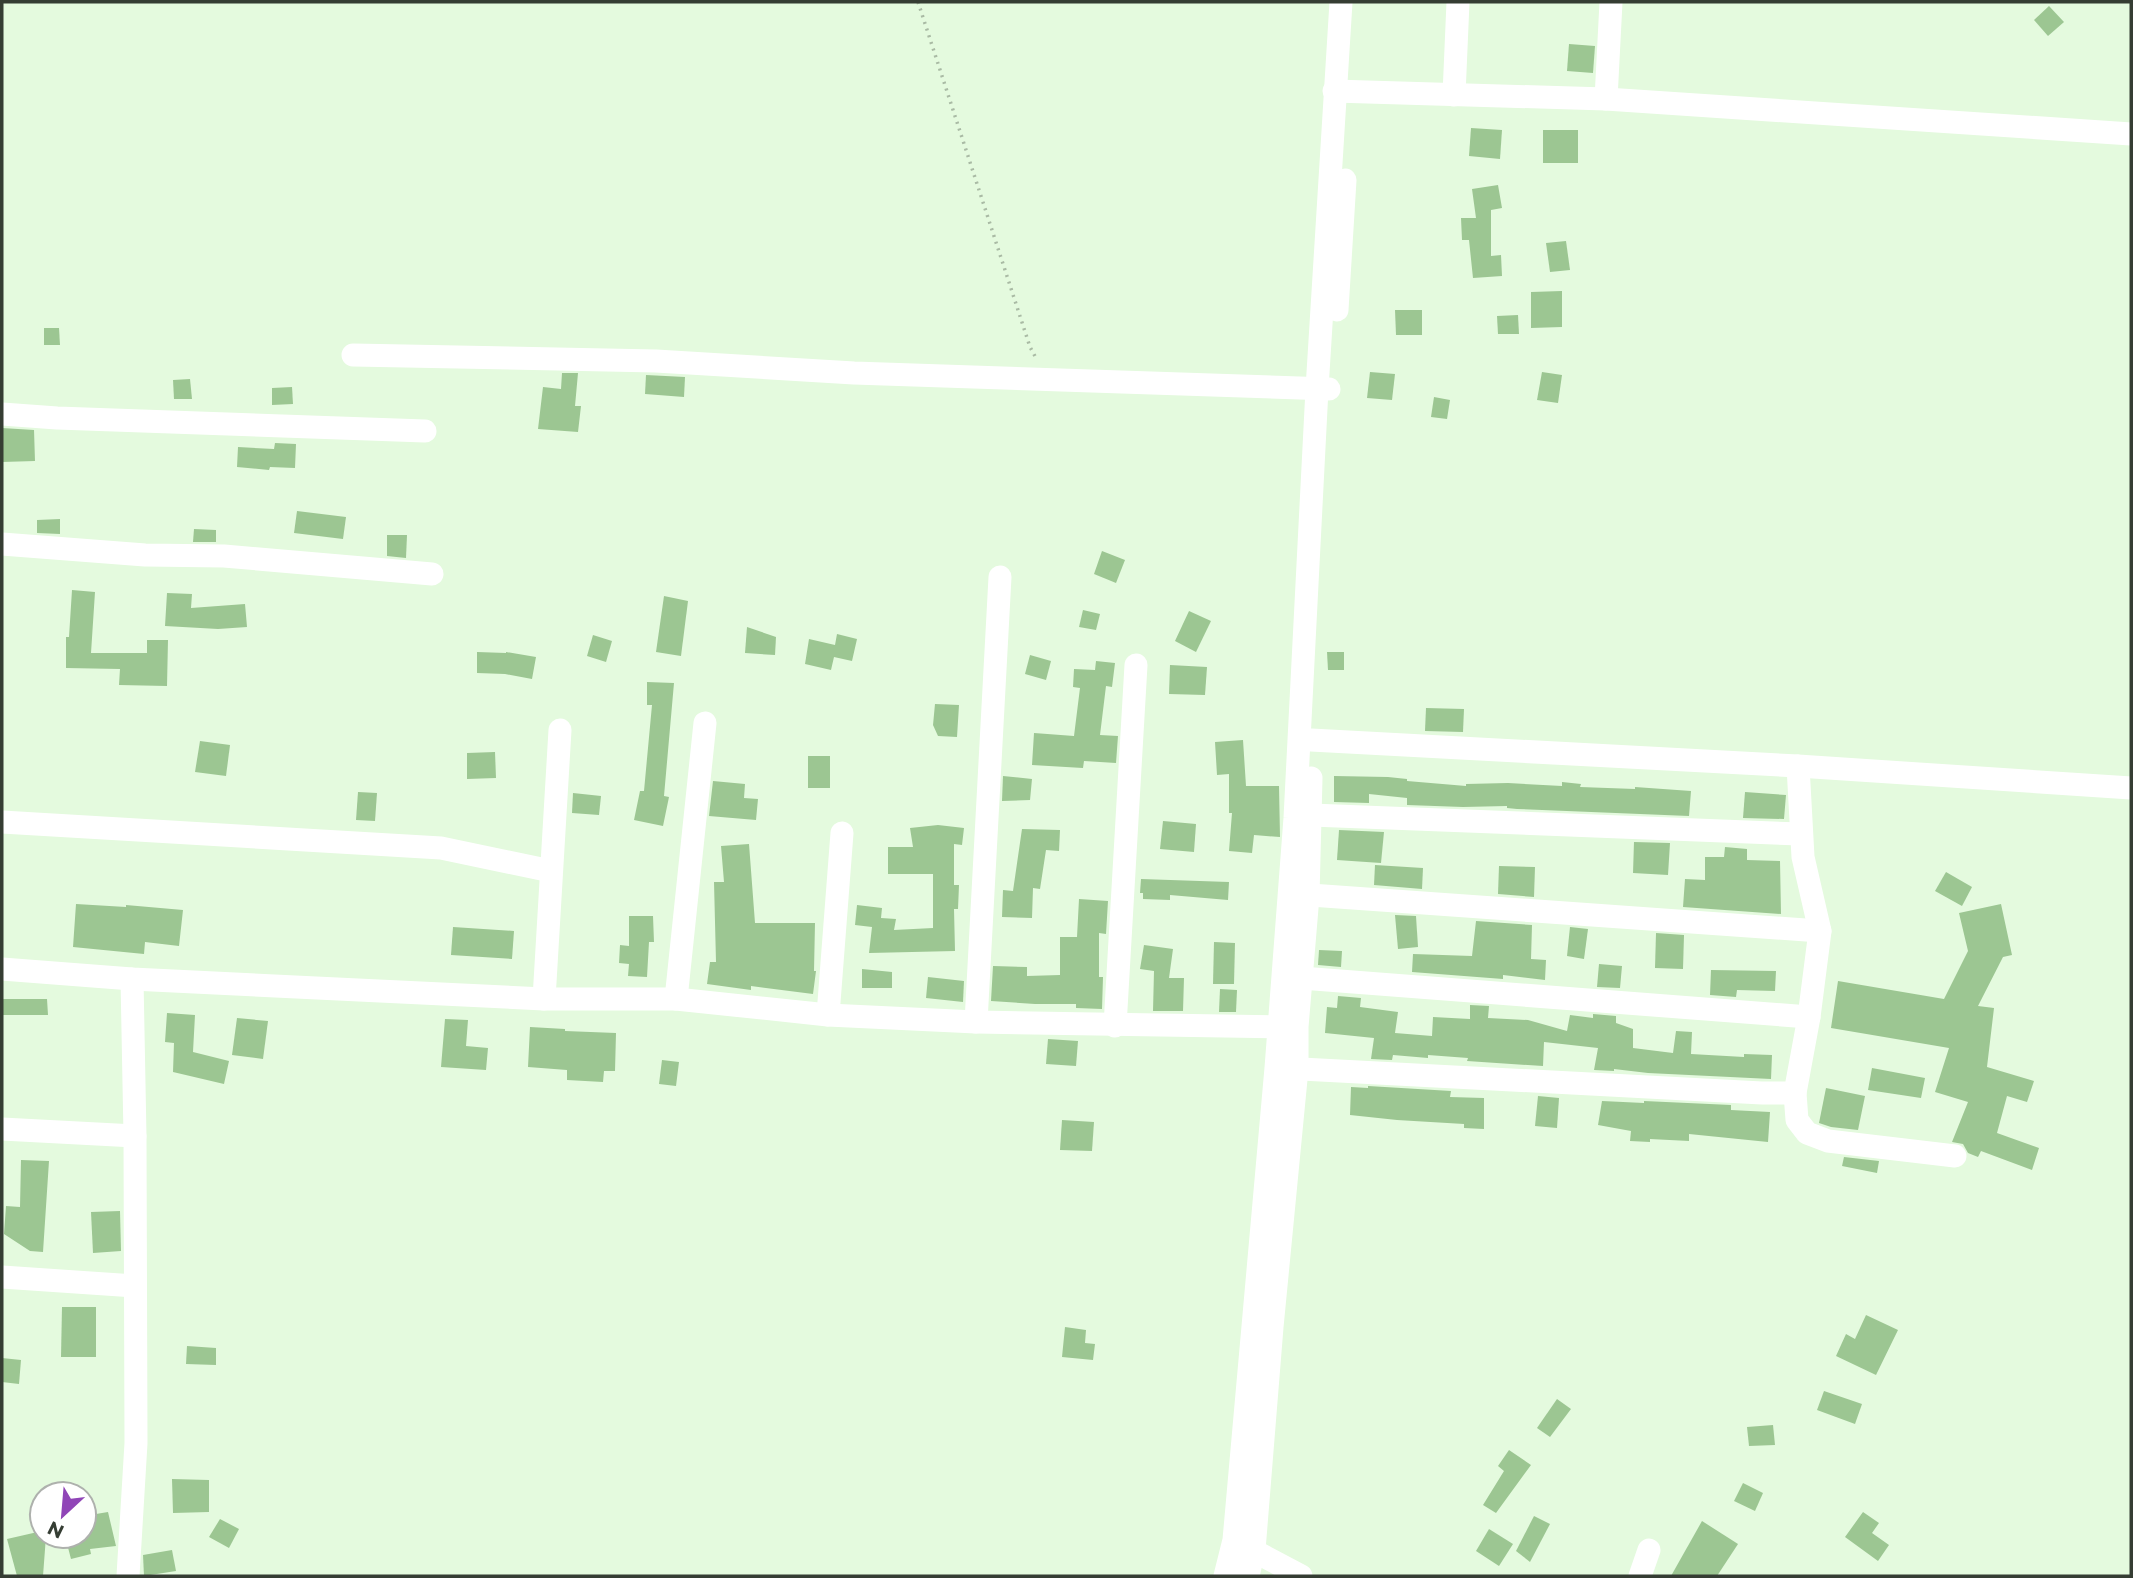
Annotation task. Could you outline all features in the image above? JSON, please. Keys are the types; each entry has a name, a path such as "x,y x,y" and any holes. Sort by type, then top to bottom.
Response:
{"street":[{"path":"1341,2 1342,91"},
{"path":"1298,895 1295,818 1342,91 1353,2"},
{"path":"1454,95 1458,2"},
{"path":"1606,99 1611,2"},
{"path":"1342,91 1606,99 2131,134"},
{"path":"353,355 656,361 854,373 1324,389"},
{"path":"1248,1576 1244,1545 1287,1068 1298,895 1311,815 1311,740 1324,389"},
{"path":"2,414 425,431"},
{"path":"2,544 145,555 224,556 432,574"},
{"path":"976,1022 1000,577"},
{"path":"1115,1026 1136,666"},
{"path":"676,999 705,723"},
{"path":"544,999 560,730"},
{"path":"1311,740 1798,766 2131,788"},
{"path":"1798,766 1800,834 1820,931 1809,1017 1795,1093 1797,1120 1807,1133 1828,1141 1955,1156"},
{"path":"1311,815 1800,834"},
{"path":"2,822 441,848 551,871"},
{"path":"828,1015 842,833"},
{"path":"1298,895 1820,931"},
{"path":"2,970 544,999 676,999 828,1015 976,1022 1288,1027"},
{"path":"1292,977 1809,1017"},
{"path":"128,1576 136,1443 132,979"},
{"path":"1287,1068 1795,1093"},
{"path":"2,1129 135,1136"},
{"path":"2,1278 135,1286"},
{"path":"1225,1576 1244,1545"},
{"path":"1244,1545 1301,1576"},
{"path":"1640,1576 1649,1550"}],"path":[{"path":"918,2 1030,347 1040,366 1060,381"}],"building":[{"path":"2049,6 2064,22 2048,36 2034,20"},
{"path":"1569,44 1595,46 1593,73 1567,71"},
{"path":"1471,128 1502,130 1500,159 1469,156"},
{"path":"1543,130 1578,130 1578,163 1543,163"},
{"path":"1498,185 1502,208 1491,210 1491,256 1501,255 1502,276 1473,278 1469,240 1462,240 1461,218 1476,218 1472,189"},
{"path":"1566,241 1570,270 1550,272 1546,243"},
{"path":"1562,291 1562,327 1531,328 1531,292"},
{"path":"1395,310 1422,310 1422,335 1396,335"},
{"path":"1518,315 1519,334 1498,334 1497,316"},
{"path":"44,328 59,328 60,345 44,345"},
{"path":"1370,372 1395,374 1392,400 1367,398"},
{"path":"1542,372 1562,375 1558,403 1537,400"},
{"path":"562,373 578,373 575,406 581,406 578,432 538,429 543,387 561,389"},
{"path":"646,375 685,377 684,397 645,394"},
{"path":"190,379 192,399 174,399 173,380"},
{"path":"292,387 293,404 272,405 272,388"},
{"path":"1434,397 1450,400 1447,419 1431,417"},
{"path":"2,428 34,430 35,461 2,462"},
{"path":"275,443 296,444 295,468 270,467 269,470 237,467 238,447 274,449"},
{"path":"297,511 346,517 343,539 294,533"},
{"path":"60,519 60,534 37,533 37,520"},
{"path":"194,529 216,530 216,542 193,542"},
{"path":"387,535 407,535 406,558 387,556"},
{"path":"1102,551 1125,560 1116,583 1094,574"},
{"path":"72,590 95,592 91,653 147,653 147,640 168,640 167,686 119,685 120,669 66,668 66,637 69,637"},
{"path":"167,593 192,594 191,608 245,604 247,627 218,629 165,626"},
{"path":"664,596 688,601 681,656 656,652"},
{"path":"1083,610 1100,614 1096,630 1079,627"},
{"path":"1189,611 1211,621 1196,652 1175,641"},
{"path":"747,627 776,637 775,655 745,653"},
{"path":"837,634 857,639 852,661 834,657 831,670 805,664 809,639 835,645"},
{"path":"593,635 612,641 606,662 587,656"},
{"path":"477,652 506,652 536,657 532,679 477,673"},
{"path":"1327,652 1344,652 1344,670 1328,670"},
{"path":"1030,655 1051,661 1046,680 1025,674"},
{"path":"1096,661 1115,663 1112,687 1106,686 1100,735 1118,736 1116,763 1084,761 1083,768 1032,765 1034,733 1074,736 1080,688 1073,687 1074,669 1095,670"},
{"path":"1170,665 1207,667 1205,695 1169,694"},
{"path":"647,682 674,683 664,796 669,797 663,826 634,820 640,791 644,791 652,705 647,705"},
{"path":"935,704 959,705 957,737 938,736 933,725"},
{"path":"1426,708 1464,709 1463,732 1425,731"},
{"path":"1243,740 1246,786 1279,786 1280,837 1254,835 1252,853 1229,851 1232,813 1229,813 1229,774 1217,775 1215,742"},
{"path":"200,741 230,745 226,776 195,772"},
{"path":"495,752 496,778 467,779 467,753"},
{"path":"808,756 830,756 830,788 808,788"},
{"path":"1003,776 1032,779 1030,800 1002,801"},
{"path":"1334,776 1388,777 1466,786 1508,783 1562,786 1562,782 1581,784 1580,787 1691,791 1689,816 1517,809 1507,806 1407,805 1407,798 1369,794 1369,803 1334,802"},
{"path":"713,781 745,784 744,798 758,799 756,820 709,816"},
{"path":"358,792 377,793 375,821 356,820"},
{"path":"1745,792 1786,795 1784,819 1743,818"},
{"path":"573,793 601,796 599,815 572,813"},
{"path":"1163,821 1196,824 1194,852 1160,849"},
{"path":"938,825 964,828 962,845 954,844 954,885 959,885 958,909 954,909 955,951 869,953 872,927 855,925 857,905 882,908 881,918 896,919 894,930 933,928 933,874 888,874 888,847 913,847 910,828"},
{"path":"1022,829 1060,830 1059,851 1046,850 1040,889 1033,888 1032,918 1002,917 1003,890 1013,891"},
{"path":"1339,830 1384,832 1381,863 1337,860"},
{"path":"1634,842 1670,843 1668,875 1633,873"},
{"path":"749,844 755,923 815,923 816,971 813,994 751,986 751,990 707,984 710,962 716,962 714,882 724,882 721,846"},
{"path":"1725,847 1747,849 1747,860 1780,861 1781,914 1683,907 1685,879 1705,880 1705,857 1724,857"},
{"path":"1375,865 1423,868 1422,889 1374,885"},
{"path":"1499,866 1535,867 1534,897 1498,894"},
{"path":"1946,872 1972,887 1962,906 1935,891"},
{"path":"1141,879 1229,882 1228,900 1170,895 1170,900 1143,899 1143,893 1140,893"},
{"path":"1079,899 1108,901 1106,934 1099,933 1099,977 1103,977 1102,1009 1076,1008 1076,1004 991,1001 993,966 1027,967 1027,976 1060,975 1060,937 1077,937"},
{"path":"76,904 183,910 179,946 145,942 144,954 73,947"},
{"path":"2001,904 2012,955 2003,957 1978,1006 1994,1008 1987,1067 2034,1081 2027,1102 2007,1096 1997,1133 2039,1148 2032,1170 1981,1151 1978,1157 1968,1153 1963,1144 1952,1142 1968,1102 1935,1092 1949,1048 1831,1028 1838,981 1944,999 1968,951 1959,913"},
{"path":"1395,915 1416,916 1418,947 1398,949"},
{"path":"629,916 653,916 654,942 649,942 647,977 628,976 629,964 619,963 620,945 629,946"},
{"path":"1476,921 1532,925 1531,959 1546,960 1545,980 1503,975 1503,979 1412,972 1413,954 1472,956"},
{"path":"453,927 514,931 512,959 451,955"},
{"path":"1570,927 1588,929 1584,959 1567,956"},
{"path":"1656,933 1684,935 1683,969 1655,968"},
{"path":"1214,942 1235,943 1234,984 1213,984"},
{"path":"1144,945 1173,949 1169,978 1184,978 1183,1011 1153,1011 1154,971 1140,969"},
{"path":"1319,950 1342,951 1341,967 1318,965"},
{"path":"1599,964 1622,966 1620,988 1597,987"},
{"path":"862,969 892,972 892,988 862,988"},
{"path":"1711,970 1776,971 1775,991 1737,990 1736,997 1710,995"},
{"path":"928,977 964,981 963,1002 926,998"},
{"path":"1220,989 1237,990 1236,1012 1219,1012"},
{"path":"1338,996 1361,998 1360,1007 1398,1012 1395,1033 1432,1036 1433,1017 1470,1019 1470,1005 1489,1006 1488,1018 1528,1020 1567,1031 1570,1015 1593,1018 1593,1014 1616,1016 1616,1023 1633,1029 1633,1048 1673,1053 1676,1031 1692,1032 1691,1054 1744,1057 1744,1054 1772,1055 1771,1079 1594,1070 1598,1048 1544,1042 1543,1066 1467,1061 1468,1058 1428,1055 1428,1058 1393,1055 1392,1060 1371,1059 1374,1038 1325,1033 1327,1007 1337,1008"},
{"path":"2,999 47,999 48,1015 2,1015"},
{"path":"167,1013 195,1015 193,1052 229,1061 224,1084 173,1072 174,1043 165,1042"},
{"path":"237,1018 268,1021 263,1059 232,1055"},
{"path":"445,1019 468,1020 466,1046 488,1048 486,1070 441,1067"},
{"path":"530,1027 616,1033 615,1071 604,1071 603,1082 567,1080 567,1070 528,1067"},
{"path":"1048,1039 1078,1041 1076,1066 1046,1064"},
{"path":"662,1060 679,1062 676,1086 659,1084"},
{"path":"1872,1068 1925,1078 1921,1098 1868,1090"},
{"path":"1351,1087 1451,1091 1450,1097 1484,1098 1484,1129 1464,1128 1464,1124 1350,1115"},
{"path":"1826,1088 1865,1096 1858,1130 1819,1123"},
{"path":"1538,1096 1559,1098 1557,1128 1535,1126"},
{"path":"1602,1101 1731,1105 1731,1110 1770,1112 1768,1142 1689,1134 1689,1141 1630,1141 1631,1131 1598,1125"},
{"path":"1062,1120 1094,1122 1092,1151 1060,1150"},
{"path":"1844,1157 1879,1161 1877,1173 1842,1166"},
{"path":"21,1160 49,1161 43,1252 30,1251 4,1234 6,1206 20,1207"},
{"path":"120,1211 121,1251 93,1253 91,1212"},
{"path":"62,1307 96,1307 96,1357 61,1357"},
{"path":"1866,1315 1898,1330 1876,1375 1836,1356 1846,1334 1855,1339"},
{"path":"1065,1327 1086,1330 1085,1343 1095,1344 1093,1360 1062,1357"},
{"path":"187,1346 216,1348 216,1365 186,1364"},
{"path":"2,1358 21,1360 19,1384 2,1382"},
{"path":"1824,1391 1862,1404 1855,1424 1817,1410"},
{"path":"1557,1399 1571,1409 1550,1437 1537,1428"},
{"path":"1773,1425 1775,1445 1749,1446 1747,1427"},
{"path":"1509,1450 1531,1465 1496,1513 1483,1505 1504,1471 1498,1466"},
{"path":"172,1479 209,1480 209,1512 173,1513"},
{"path":"1743,1483 1763,1493 1755,1511 1734,1501"},
{"path":"108,1512 116,1546 98,1548 98,1514"},
{"path":"1863,1512 1879,1523 1872,1533 1889,1545 1878,1561 1845,1537"},
{"path":"1534,1516 1550,1524 1530,1562 1516,1551"},
{"path":"220,1519 239,1529 229,1548 209,1537"},
{"path":"1702,1521 1738,1544 1717,1576 1671,1576"},
{"path":"1489,1529 1513,1544 1499,1566 1476,1551"},
{"path":"28,1534 28,1550 45,1550 43,1576 17,1576 7,1539"},
{"path":"69,1550 90,1550 91,1554 71,1559"},
{"path":"172,1550 176,1571 144,1576 143,1555"}]}
